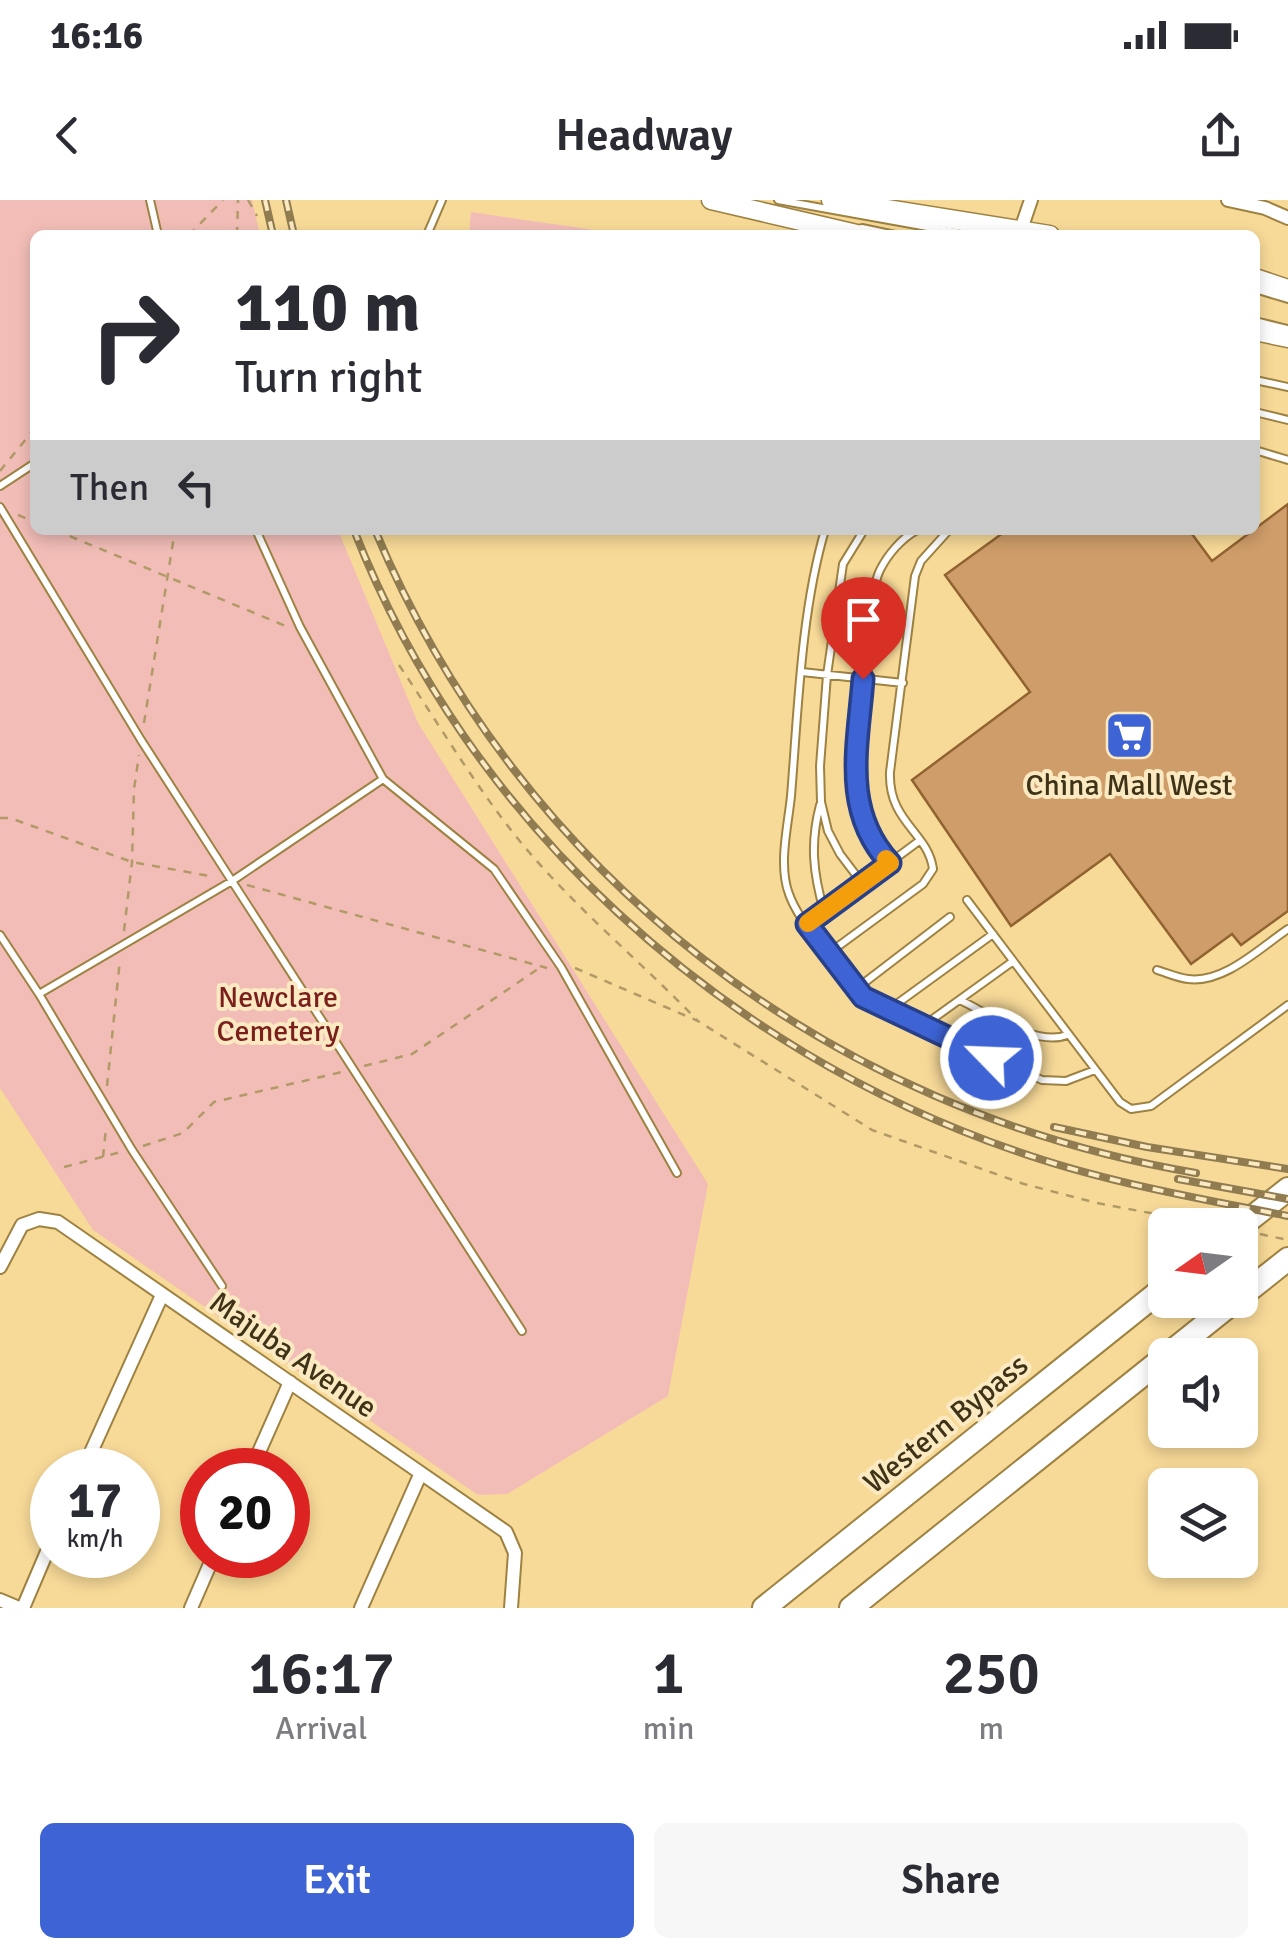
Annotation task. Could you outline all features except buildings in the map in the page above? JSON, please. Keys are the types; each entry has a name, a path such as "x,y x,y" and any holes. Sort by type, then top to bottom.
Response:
{"highway":[{"path":"1258,1220 1288,1189"},
{"path":"1258,1282 1288,1259"},
{"name":"Western Bypass","path":"764,1608 1148,1300"},
{"path":"850,1608 1213,1318"}],"main road":[{"path":"711,200 840,230"},
{"path":"831,200 1002,230"},
{"path":"1260,280 1288,289"},
{"path":"1260,332 1288,338"}],"street":[{"path":"1020,230 1031,200"},
{"path":"1228,200 1288,218"},
{"name":"Majuba Avenue","path":"0,1266 22,1224 58,1222 510,1536 515,1553 511,1608"},
{"path":"93,1448 162,1295"},
{"path":"261,1448 290,1382"},
{"path":"361,1608 420,1476"},
{"path":"0,1600 21,1608 35,1578"},
{"path":"191,1608 204,1578"}],"lane":[{"path":"150,200 157,230"},
{"path":"429,230 442,200"},
{"path":"740,200 872,230"},
{"path":"778,200 944,230"},
{"path":"1260,291 1288,299"},
{"path":"1260,322 1288,330"},
{"path":"1260,381 1288,387"},
{"path":"1260,413 1288,420"},
{"path":"1260,452 1288,460"},
{"path":"0,486 30,466"},
{"path":"0,507 141,740 522,1331"},
{"path":"258,535 300,626 383,780 494,870 561,966 677,1173"},
{"path":"824,535 802,672 785,874 788,892 856,989 887,1011 1042,1080 1066,1080 1095,1070"},
{"path":"824,911 812,854 821,802 827,675 842,564 861,535"},
{"path":"890,863 865,829 858,803 857,753 874,585 890,554 911,535"},
{"path":"828,953 930,876 932,862 896,808 890,786 915,576 921,562 945,535"},
{"path":"802,672 903,683"},
{"path":"39,994 232,880 383,780"},
{"path":"821,802 828,830 840,854 862,883"},
{"path":"807,924 919,841"},
{"path":"967,900 1067,1035 1120,1102 1131,1109 1144,1109 1288,1005"},
{"path":"856,989 950,917"},
{"path":"1157,970 1189,980 1209,978 1288,929"},
{"path":"887,1011 992,934"},
{"path":"0,935 132,1150 222,1286"},
{"path":"922,1027 1012,962"},
{"path":"960,1000 1040,1038 1067,1035"}],"path":[{"path":"193,230 222,200"},
{"path":"237,230 238,200"},
{"path":"248,200 257,216"},
{"path":"0,470 30,434"},
{"path":"68,535 308,636"},
{"path":"103,1157 107,1080 132,862 134,789 173,535"},
{"path":"399,665 531,855 597,925 698,1021"},
{"path":"64,1166 183,1133 214,1102 412,1054 540,968"},
{"path":"1258,1232 1288,1240"}],"green space":[{"name":"Newclare Cemetery","path":"0,200 252,200 259,230 30,230 30,535 340,535 418,723 708,1184 668,1396 507,1494 478,1495 93,1230 0,1088"},
{"path":"471,212 595,230 469,230"}],"railway":[{"path":"265,200 272,230"},
{"path":"286,200 293,230"},
{"path":"356,535 403,637 464,736 536,829 618,912 707,987 805,1053 908,1107 1016,1151 1117,1180 1288,1216"},
{"path":"378,535 437,654 512,768 601,869 702,958 813,1034 933,1095 1061,1142 1196,1173"},
{"path":"1054,1127 1147,1147 1288,1169"},
{"path":"1178,1179 1288,1199"}],"slow traffic":[{"path":"808,923 890,863 886,859"}],"place":[{"name":"China Mall West","path":"1129,736"}],"route":[{"path":"863,679 856,792 865,829 890,863 807,924 863,997 991,1058"}]}
